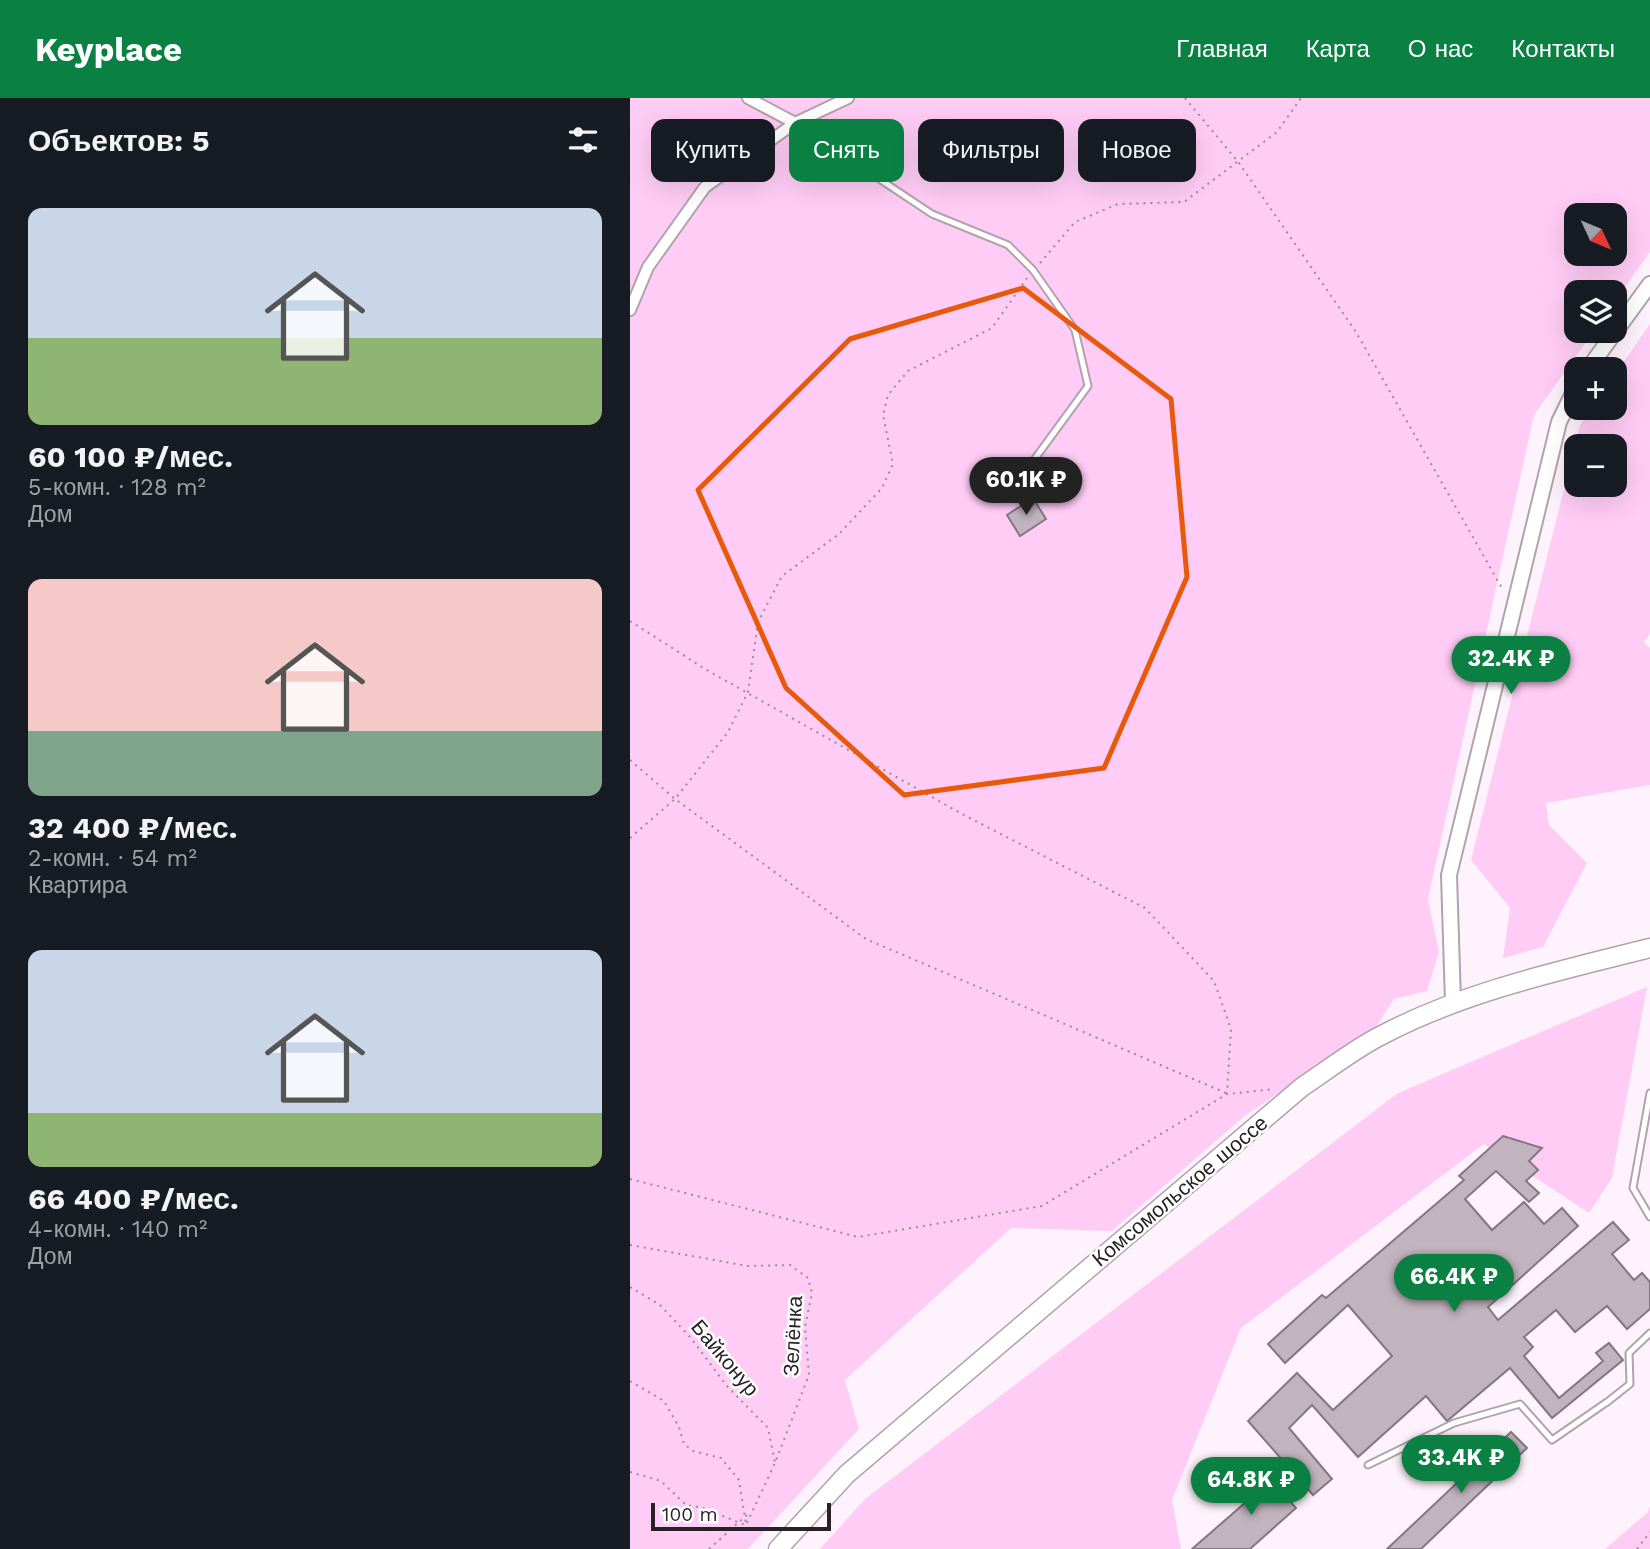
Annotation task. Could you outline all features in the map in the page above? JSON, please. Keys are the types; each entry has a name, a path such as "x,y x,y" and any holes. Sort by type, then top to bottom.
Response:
{"main road":[{"name":"Комсомольское шоссе","path":"778,1549 847,1474 1301,1087 1380,1035 1453,1002 1525,979 1650,948"}],"street":[{"path":"748,98 789,120"},
{"path":"803,119 848,98"},
{"path":"630,310 648,267 705,187 789,127"},
{"path":"1597,357 1650,284"},
{"path":"1453,1002 1449,875 1559,422 1564,412"}],"lane":[{"path":"883,182 932,215 1008,245 1033,270 1075,330 1088,386 1023,475"},
{"path":"1650,1093 1633,1188 1650,1217"},
{"path":"1368,1465 1454,1423 1520,1404 1552,1440 1630,1384 1629,1353 1650,1333"},
{"path":"1602,1406 1608,1402"}],"path":[{"path":"1185,98 1239,163 1356,332 1514,608"},
{"path":"630,838 675,799 728,732 747,692 758,622 782,576 839,534 882,488 893,464 883,415 888,394 908,372 992,328 1033,270 1075,222 1118,204 1184,202 1277,132 1301,98"},
{"path":"630,621 747,692 962,814 1144,908 1214,981 1231,1029 1227,1094"},
{"path":"630,760 675,799 866,939 1227,1094"},
{"path":"630,1179 858,1237 1042,1206 1227,1094 1277,1089"},
{"name":"Зелёнка","path":"630,1245 748,1266 790,1265 808,1278 812,1293 805,1327 809,1375 775,1463 746,1525"},
{"name":"Байконур","path":"630,1287 660,1305 691,1338 726,1385 768,1428 775,1463"},
{"path":"630,1381 664,1401 679,1427 684,1444 693,1451 721,1458 739,1480 746,1525"},
{"path":"630,1472 661,1481 686,1505 703,1508 746,1525"},
{"path":"709,1549 750,1512"},
{"path":"1637,1549 1650,1532"}],"highlighted area":[{"path":"1023,288 1171,399 1187,577 1104,768 904,795 786,688 698,490 850,339"}],"shaded area":[{"path":"630,98 1650,98 1650,252 1627,284 1627,280 1564,280 1564,343 1585,343 1575,357 1564,357 1564,373 1534,415 1428,899 1439,952 1427,991 1394,999 1376,1027 1246,1115 1112,1231 1011,1228 845,1380 859,1429 748,1549 630,1549"},
{"path":"1650,324 1650,634 1644,642 1650,648 1650,785 1546,803 1549,825 1587,863 1543,947 1503,958 1510,908 1471,860 1564,489 1564,497 1627,497 1627,434 1578,434 1583,420 1627,420 1627,357"},
{"path":"1647,987 1612,1178 1589,1213 1484,1144 1241,1328 1172,1500 1181,1549 820,1549 865,1499 1398,1093"},
{"path":"1650,1506 1650,1549 1605,1549 1648,1512"}],"building":[{"path":"1033,498 1046,519 1020,536 1007,515"},
{"path":"1503,1136 1542,1148 1529,1161 1538,1170 1526,1181 1539,1193 1529,1202 1496,1171 1465,1199 1492,1230 1524,1202 1544,1224 1562,1208 1578,1226 1488,1307 1498,1320 1613,1222 1629,1240 1612,1254 1634,1280 1642,1273 1650,1282 1650,1309 1627,1329 1607,1306 1575,1332 1556,1310 1524,1337 1533,1347 1524,1356 1559,1398 1603,1361 1596,1353 1609,1343 1623,1360 1552,1418 1510,1368 1447,1421 1426,1396 1358,1457 1312,1405 1289,1428 1332,1479 1313,1495 1248,1421 1297,1373 1333,1410 1392,1356 1348,1305 1285,1363 1268,1344 1322,1295 1326,1298 1464,1180 1459,1176"},
{"path":"1511,1432 1527,1448 1421,1549 1387,1549"},
{"path":"1261,1468 1296,1508 1250,1549 1192,1549 1254,1495 1244,1483"}]}
